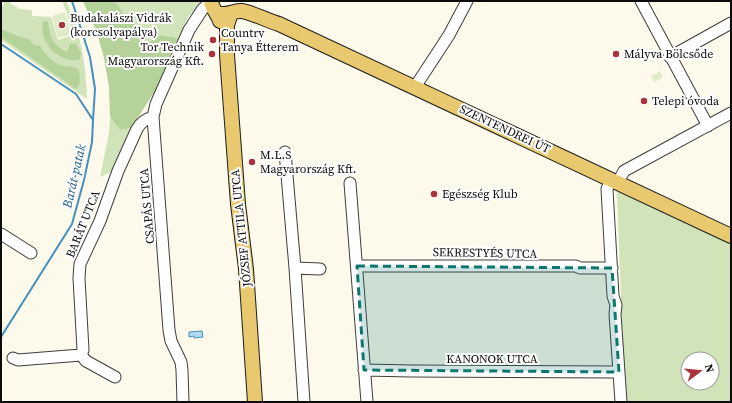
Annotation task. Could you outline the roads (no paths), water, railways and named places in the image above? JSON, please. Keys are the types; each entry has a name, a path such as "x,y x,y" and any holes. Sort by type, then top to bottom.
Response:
{"main road":[{"name":"SZENTENDREI ÚT","path":"226,7 244,11 279,24 731,236"},
{"name":"JÓZSEF ATTILA UTCA","path":"226,7 227,55 238,204 246,269 255,402"}],"street":[{"path":"415,87 449,34 467,1"},
{"path":"641,1 708,126"},
{"name":"CSAPÁS UTCA","path":"183,402 182,370 171,341 169,330 153,117 156,104 189,30 198,16 202,10 226,7"},
{"path":"670,56 731,23"},
{"path":"621,402 615,314 616,305 613,296 607,188 624,172 731,113"},
{"name":"BARÁT UTCA","path":"82,355 79,278 80,264 100,221 118,171 137,129 141,122 153,117"},
{"path":"285,152 304,402"},
{"path":"350,183 367,402"},
{"path":"1,234 31,253"},
{"name":"SEKRESTYÉS UTCA","path":"357,266 576,266 580,268 612,268"},
{"path":"295,268 320,269"},
{"path":"13,358 18,360 82,355 86,361 115,376"},
{"name":"KANONOK UTCA","path":"364,370 620,372"}],"water":[{"path":"202,331 203,337 189,337 189,332"}],"waterway":[{"path":"72,1 90,57 95,89 93,120"},
{"name":"Barát-patak","path":"1,44 76,94 93,120 92,142 84,180 72,224 1,337"}],"place":[{"name":"Budakalászi Vidrák (korcsolyapálya)","path":"62,25"},
{"name":"Country Tanya Étterem","path":"213,40"},
{"name":"Tor Technik Magyarország Kft.","path":"212,54"},
{"name":"Mályva Bölcsőde","path":"616,54"},
{"name":"Telepi óvoda","path":"644,101"},
{"name":"M.L.S Magyarország Kft.","path":"252,162"},
{"name":"Egészség Klub","path":"434,194"}]}
